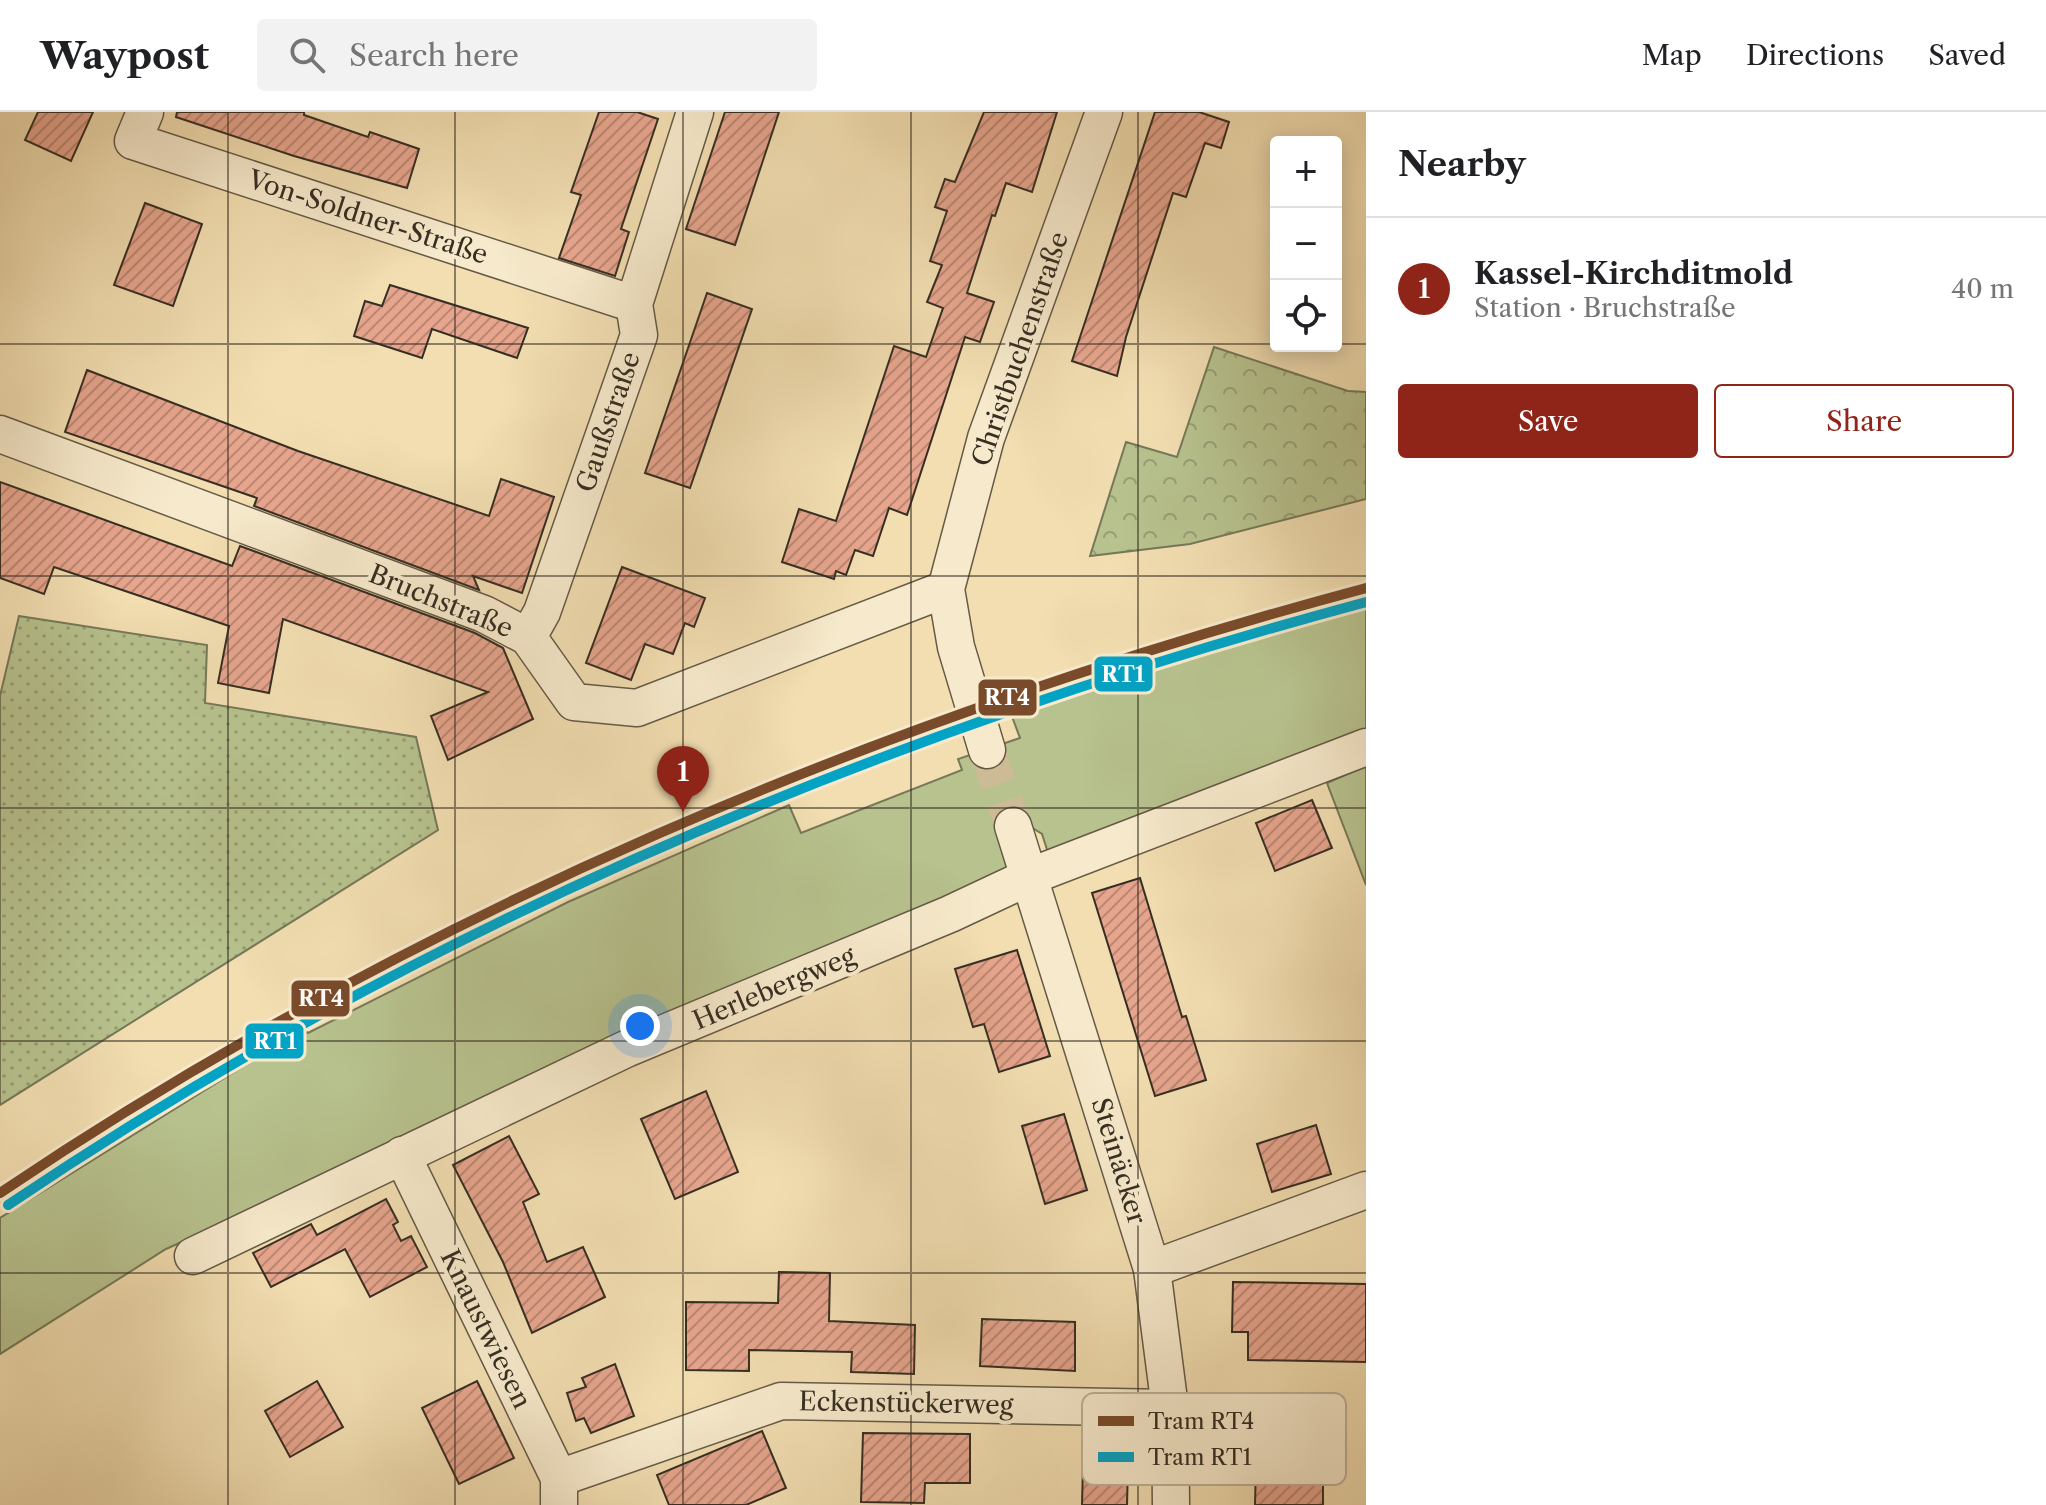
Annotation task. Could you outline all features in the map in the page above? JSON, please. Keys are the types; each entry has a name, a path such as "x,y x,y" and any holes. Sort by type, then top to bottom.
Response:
{"street":[{"name":"Von-Soldner-Straße","path":"145,112 133,141 634,304"},
{"name":"Gaußstraße","path":"528,637 542,612 639,335 634,304 695,112"},
{"name":"Christbuchenstraße","path":"946,589 986,438 1104,112"},
{"name":"Bruchstraße","path":"0,434 484,614 528,637 574,702 637,708 946,589"},
{"path":"946,589 956,647 987,750"},
{"name":"Herlebergweg","path":"193,1256 626,1049 950,914 1031,876 1366,747"},
{"name":"Steinäcker","path":"1013,826 1152,1269 1168,1393"},
{"name":"Knaustwiesen","path":"402,1155 559,1492"},
{"path":"1152,1269 1366,1190"},
{"name":"Eckenstückerweg","path":"559,1492 781,1401 1082,1406"},
{"name":"Steinäcker","path":"1171,1485 1171,1505"}],"green space":[{"path":"1214,347 1348,391 1366,392 1366,499 1190,544 1090,556 1126,442 1177,457"},
{"path":"1366,603 1366,733 1050,859 1042,834 1026,824 1003,852 1008,874 166,1249 0,1354 0,1218 303,1029 308,1033 568,902 789,805 801,833 962,770 958,759 1020,738 1011,714"},
{"path":"19,616 207,645 205,703 416,737 438,830 0,1105 0,696"},
{"path":"1366,766 1366,885 1327,783"}],"building":[{"path":"38,112 93,112 71,161 25,140"},
{"path":"177,112 304,112 304,115 368,137 370,132 419,149 407,188 294,156 176,117"},
{"path":"599,112 637,112 658,119 621,229 629,232 615,276 559,258 581,195 571,192"},
{"path":"725,112 779,112 735,245 686,229"},
{"path":"984,112 1057,112 1032,192 1006,183 995,216 992,215 967,293 994,302 980,342 965,337 907,515 889,508 873,556 855,550 846,575 836,571 834,579 782,562 799,509 836,521 894,346 926,357 943,308 927,302 942,265 930,261 947,211 935,207 945,179 955,182"},
{"path":"1155,112 1199,112 1229,122 1221,148 1205,143 1186,197 1173,193 1126,337 1117,376 1072,361"},
{"path":"145,203 202,224 173,306 114,285"},
{"path":"390,285 528,328 517,358 432,329 422,358 354,336 365,301 382,306"},
{"path":"707,293 752,309 690,488 645,473"},
{"path":"87,370 298,451 489,516 501,479 554,497 522,593 473,576 479,590 254,506 257,498 65,432"},
{"path":"0,482 232,566 240,546 475,633 503,648 533,719 448,760 431,716 488,692 283,619 269,693 218,683 229,626 54,567 44,594 0,578"},
{"path":"622,567 705,598 694,627 685,623 673,654 645,644 631,680 586,663"},
{"path":"1312,800 1332,848 1275,871 1256,823"},
{"path":"1140,878 1182,1017 1186,1016 1206,1080 1155,1096 1092,893"},
{"path":"1017,950 1050,1056 999,1072 984,1024 973,1027 955,969"},
{"path":"706,1091 738,1172 675,1199 641,1119"},
{"path":"1064,1114 1087,1190 1045,1204 1022,1126"},
{"path":"1316,1125 1331,1174 1272,1192 1257,1144"},
{"path":"509,1136 539,1194 523,1202 547,1262 583,1247 605,1297 532,1333 503,1262 453,1165"},
{"path":"386,1199 398,1222 393,1225 401,1241 411,1236 427,1267 370,1297 345,1249 271,1287 253,1253 311,1224 317,1235"},
{"path":"779,1272 830,1273 829,1321 915,1325 914,1374 851,1372 852,1352 749,1350 749,1371 686,1370 686,1302 778,1303"},
{"path":"1233,1282 1366,1284 1366,1362 1248,1360 1248,1332 1232,1332"},
{"path":"982,1319 1075,1322 1075,1371 980,1366"},
{"path":"615,1364 634,1416 591,1433 584,1418 576,1421 567,1393 586,1387 582,1378"},
{"path":"317,1381 343,1427 290,1457 265,1411"},
{"path":"477,1381 514,1458 459,1484 422,1408"},
{"path":"762,1431 786,1488 746,1505 669,1505 657,1475"},
{"path":"863,1433 970,1434 970,1483 925,1483 924,1503 861,1502"},
{"path":"1082,1485 1128,1485 1127,1505 1082,1505"},
{"path":"1255,1485 1323,1485 1323,1505 1255,1505"}],"tunnel":[{"path":"987,750 1013,826"}],"tram line":[{"name":"RT4","path":"0,1193 158,1092 321,998 488,913 658,834 831,762 1007,698 1186,640 1366,588"},
{"name":"RT1","path":"8,1205 165,1104 327,1011 493,926 662,847 834,776 1009,711 1187,654 1366,602"}],"place":[{"name":"Kassel-Kirchditmold","path":"683,812"}]}
